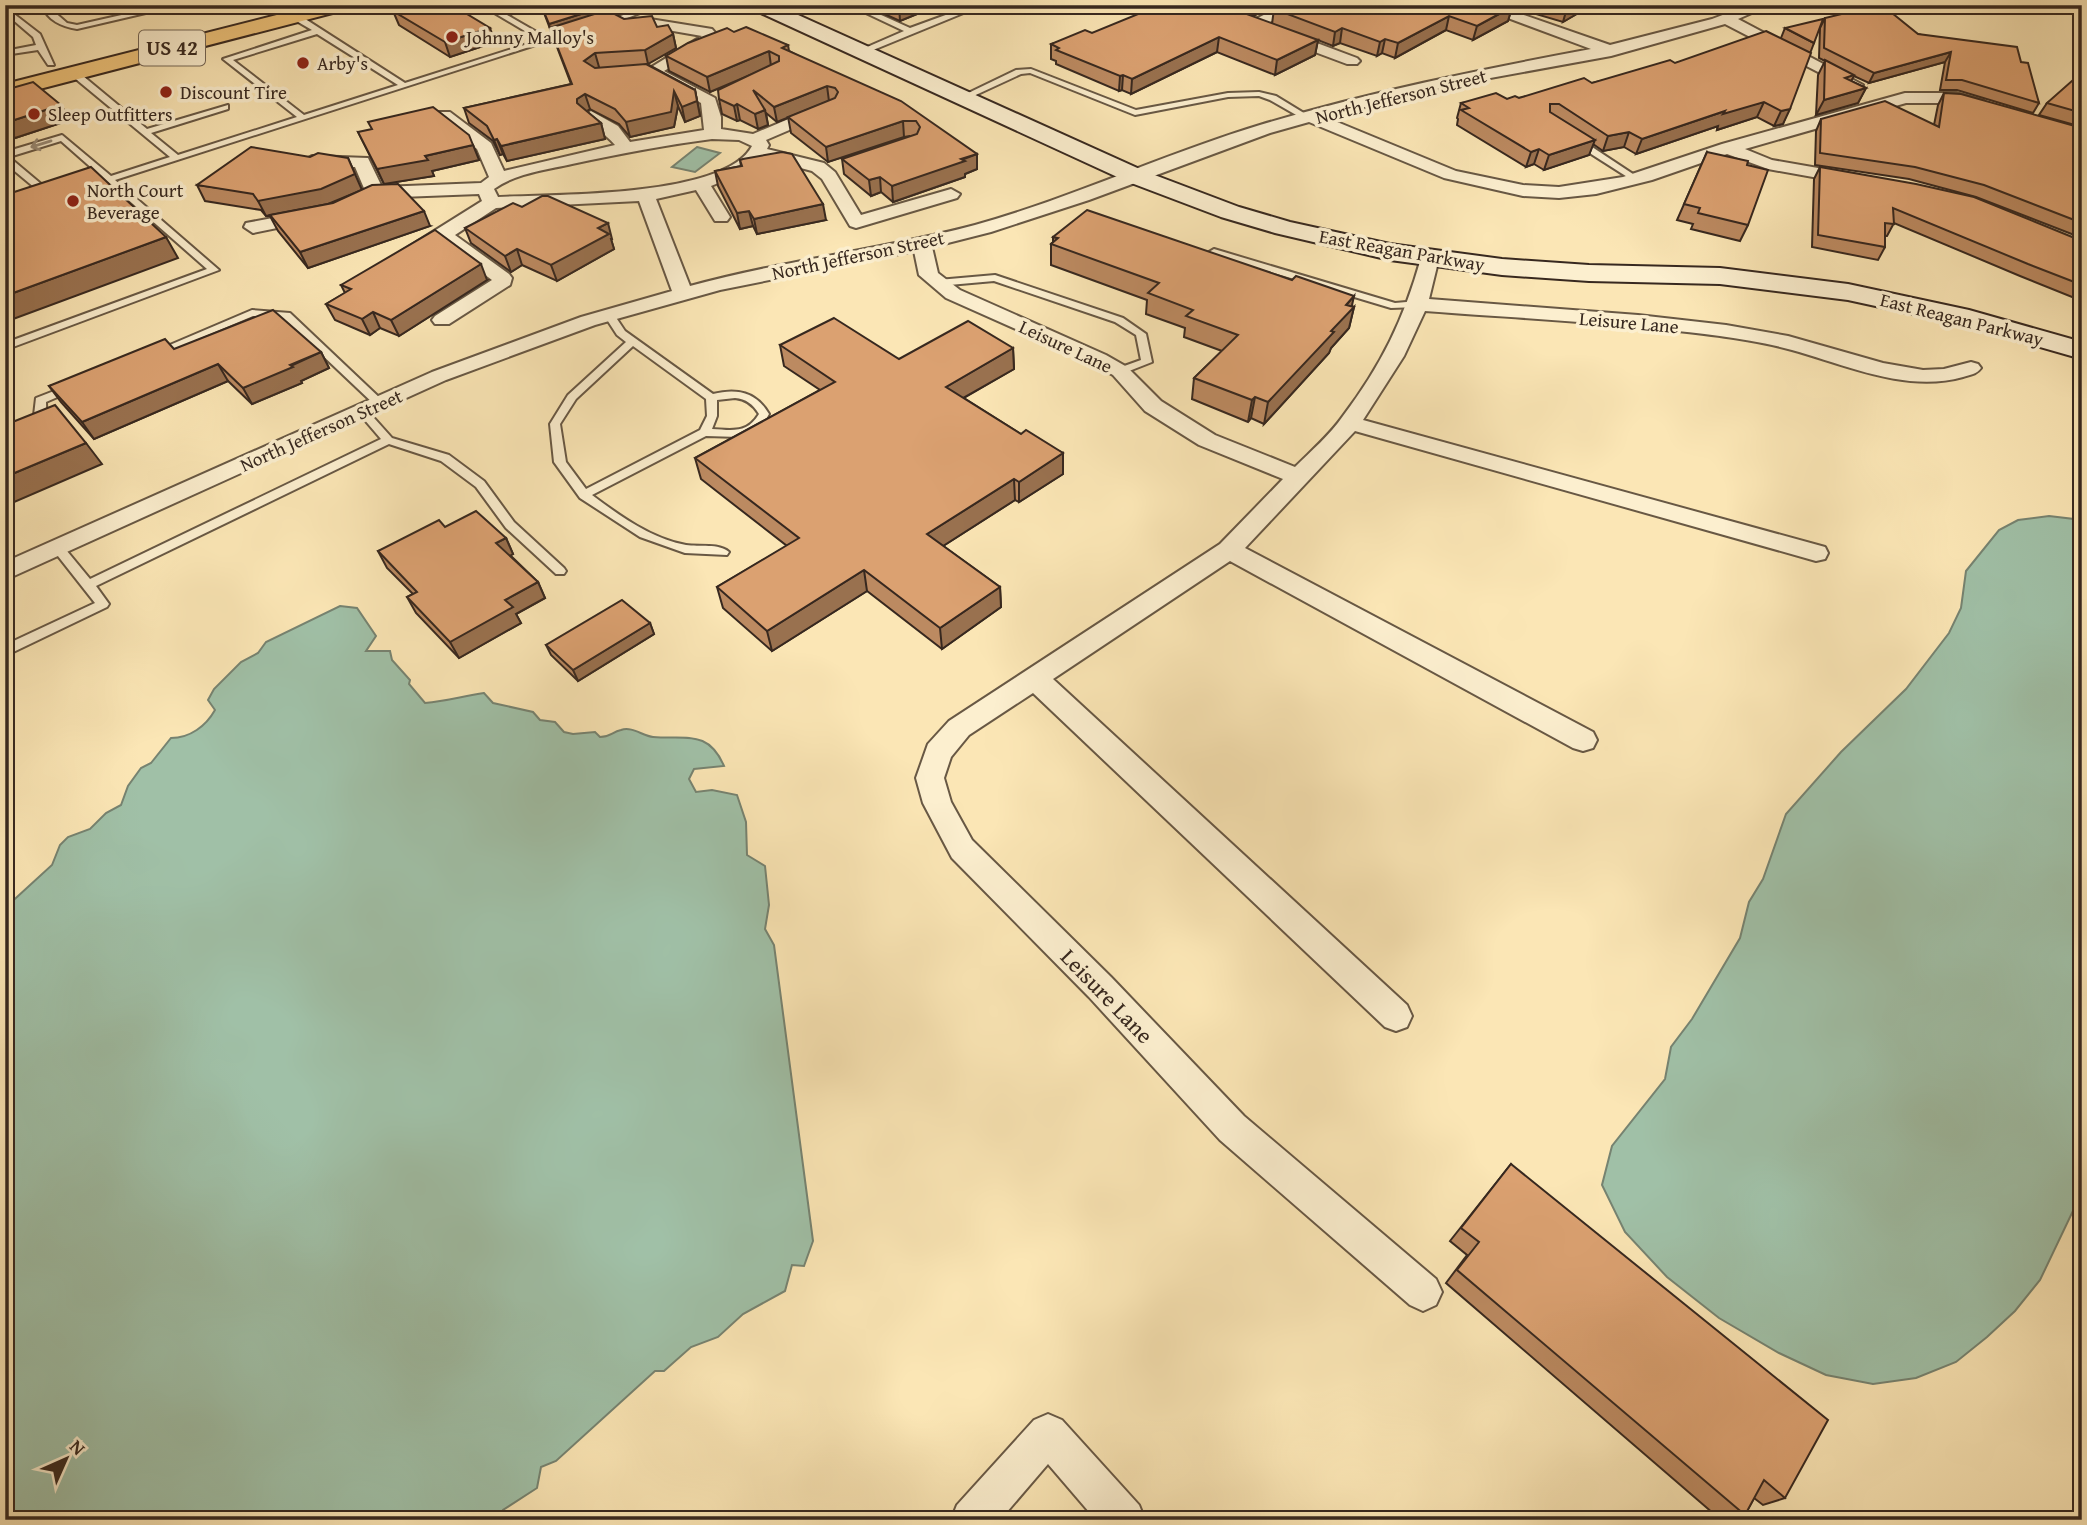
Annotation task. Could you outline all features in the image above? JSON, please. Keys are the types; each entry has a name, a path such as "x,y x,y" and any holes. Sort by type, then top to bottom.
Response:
{"main road":[{"name":"US 42","path":"5,75 46,55 285,8 341,5"},
{"name":"US 42","path":"5,90 74,73 285,8"}],"street":[{"name":"East Reagan Parkway","path":"759,5 1135,176 1230,212 1284,228 1341,242 1430,258 1553,271 1667,274 1777,282 1908,304 1969,318 2082,351"},
{"path":"1296,5 1247,22 1352,61"},
{"path":"1480,5 1611,51"},
{"name":"North Jefferson Street","path":"5,572 506,349 609,315 683,294 786,270 922,244 1042,210 1264,129 1389,94 1611,51 1732,17 1763,5"},
{"path":"1732,17 1888,102"},
{"path":"629,27 660,24 707,33 711,37 647,71 716,99 712,134"},
{"path":"1310,118 1474,182 1509,189 1562,192 1596,189 1888,102 1930,97 1956,99 1992,108"},
{"path":"354,202 375,193 492,189 597,203 646,195 701,184 726,174 757,146 830,108"},
{"path":"444,115 485,147 492,189"},
{"path":"591,116 612,130 625,147"},
{"path":"393,260 443,235 492,189 625,147 712,134 739,135 757,146 818,167 829,176 856,222 951,194"},
{"path":"1728,148 1768,164 1871,182"},
{"path":"291,160 362,162 375,193"},
{"path":"824,172 849,164"},
{"path":"701,184 721,217"},
{"path":"646,195 683,294"},
{"path":"253,227 334,212"},
{"path":"442,320 499,285 502,278 443,235"},
{"path":"922,244 929,275 938,283"},
{"path":"1418,304 1430,258"},
{"name":"Leisure Lane","path":"938,283 981,308 1076,348 1120,371 1153,406 1207,440 1299,477"},
{"name":"Leisure Lane","path":"1423,1292 1232,1128 1100,986 962,849 937,803 930,778 938,752 958,728 1229,550 1350,423 1394,356 1418,304 1631,322 1768,338 1906,374 1938,377 1971,368"},
{"path":"1350,423 1816,553"},
{"path":"1229,550 1583,740"},
{"path":"1033,677 1396,1016"},
{"path":"972,1520 1048,1434 1124,1520"}],"lane":[{"path":"47,5 48,10 65,25 77,27 177,5"},
{"path":"484,5 545,40"},
{"path":"501,15 533,5"},
{"path":"602,25 658,5"},
{"path":"852,5 910,31"},
{"path":"860,53 981,5"},
{"path":"285,8 404,86"},
{"path":"5,9 37,36 46,55 5,53"},
{"path":"303,118 227,59 318,30"},
{"path":"75,190 545,40 578,32"},
{"path":"964,97 1019,72 1031,71 1135,113 1228,95 1259,94 1273,98 1310,118"},
{"path":"74,73 177,158"},
{"path":"145,132 225,107"},
{"path":"1572,137 1635,178"},
{"path":"5,156 62,138 214,270 5,347"},
{"path":"5,156 52,197"},
{"path":"40,201 64,194"},
{"path":"1214,252 1395,306 1418,304"},
{"path":"938,283 995,278 1118,320 1140,334 1147,362 1120,371"},
{"path":"140,359 252,313 286,314 371,407 388,440"},
{"path":"584,495 704,432 711,422 714,408 711,398 621,333 609,315"},
{"path":"633,341 572,397 555,424 560,462 584,495 614,518 684,549 723,552"},
{"path":"5,444 34,432 43,416 40,400 78,385"},
{"path":"704,432 739,434 757,426 764,414 759,403 748,396 727,394 711,398"},
{"path":"88,585 388,440 445,458 480,484 510,525 560,571"},
{"path":"5,651 103,604 58,548"}],"shaded area":[{"path":"697,147 720,153 695,172 672,167"},
{"path":"2049,516 2082,520 2082,1192 2040,1280 2015,1311 1956,1362 1916,1378 1873,1384 1826,1375 1779,1353 1719,1318 1667,1277 1625,1232 1602,1185 1612,1146 1665,1079 1671,1047 1692,1019 1740,938 1749,902 1763,879 1786,814 1841,752 1906,689 1949,633 1961,608 1966,571 1999,530 2018,520"},
{"path":"340,606 357,608 376,636 366,651 390,651 392,660 410,680 409,684 425,703 484,693 493,703 533,712 540,720 555,722 564,732 595,732 600,737 629,729 653,737 703,741 718,754 724,766 694,769 689,779 696,792 712,790 737,795 746,822 747,855 765,866 769,905 765,929 774,945 813,1241 804,1266 792,1265 785,1291 743,1314 718,1337 691,1347 664,1371 655,1371 556,1461 541,1467 537,1488 503,1510 499,1520 5,1520 5,908 52,865 60,845 68,837 90,829 106,813 121,805 128,786 141,768 151,763 171,738 191,733 207,721 215,710 208,700 214,689 241,662 258,653 266,642"}],"building":[{"path":"415,5 452,5 490,28 445,42 393,11"},
{"path":"541,5 589,5 597,9 549,24"},
{"path":"1160,5 1222,5 1318,40 1277,60 1219,37 1132,79 1056,50 1059,48 1051,44 1085,30 1092,33"},
{"path":"1283,5 1512,7 1477,26 1449,16 1398,43 1385,39 1380,42 1342,28 1335,32 1274,9"},
{"path":"1887,9 1918,34 2017,47 2021,62 2028,63 2039,103 1962,80 1946,80 1951,52 1874,73 1824,48 1825,18 1854,11"},
{"path":"607,10 624,19 652,16 657,27 668,25 673,34 645,50 595,53 584,61 595,68 646,64 695,90 697,101 682,107 674,91 671,112 626,122 615,109 585,94 577,99 577,103 601,123 501,146 497,139 494,140 487,126 464,108 572,84 550,28"},
{"path":"1823,19 1814,43 1785,28"},
{"path":"746,27 788,45 782,48 901,101 977,154 961,159 965,161 892,186 880,177 869,180 842,159 917,134 920,127 916,121 903,121 826,147 788,117 835,98 838,92 835,88 827,86 774,107 753,90 765,110 755,114 737,104 734,106 719,99 718,90 779,61 779,56 769,51 707,77 666,56 688,43 727,28 734,32"},
{"path":"1766,31 1811,53 1790,109 1781,111 1764,102 1723,114 1725,111 1642,139 1629,132 1608,136 1559,104 1550,104 1550,112 1595,140 1549,155 1539,149 1531,152 1461,110 1469,108 1461,103 1496,93 1507,99 1515,96 1519,98 1584,78 1592,83 1670,60 1675,63"},
{"path":"1825,60 1854,75 1845,78 1866,88 1824,100"},
{"path":"2073,80 2082,82 2082,113 2047,103"},
{"path":"33,82 61,105 5,123 5,90"},
{"path":"1944,93 1961,94 2082,128 2082,223 1984,185 1915,167 1820,153 1821,119 1885,101 1939,127"},
{"path":"433,107 469,135 473,145 425,156 428,160 377,169 358,132 372,129 368,122"},
{"path":"251,147 310,157 318,153 348,158 355,174 321,189 258,201 253,194 197,185"},
{"path":"782,152 792,154 823,204 754,219 749,211 737,213 715,171 742,166 740,160 743,159"},
{"path":"1707,152 1748,161 1747,165 1768,170 1748,225 1698,213 1700,208 1684,204"},
{"path":"91,167 166,237 5,296 5,195"},
{"path":"1820,167 1974,197 2082,241 2082,285 1893,208 1894,224 1885,223 1885,247 1818,235"},
{"path":"398,184 424,211 300,252 270,215 333,203 372,185"},
{"path":"542,196 548,196 608,223 598,228 609,234 551,265 517,249 505,256 465,228 513,203 522,207"},
{"path":"1087,210 1292,280 1296,276 1354,296 1346,305 1354,307 1268,402 1255,397 1252,400 1194,378 1238,335 1186,316 1193,310 1148,293 1159,283 1051,244 1058,238 1053,237"},
{"path":"435,230 481,264 391,320 373,312 362,319 326,304 351,289 341,285"},
{"path":"273,310 321,352 243,388 218,364 82,422 49,386 165,339 174,349"},
{"path":"834,318 899,359 968,321 1013,348 946,387 1021,434 1026,430 1063,453 1019,482 1014,479 927,534 1000,587 940,628 864,570 767,631 717,587 799,538 695,458 835,382 780,345"},
{"path":"55,405 86,443 5,477 5,425"},
{"path":"476,511 506,538 496,543 538,582 505,600 513,607 450,642 407,597 417,592 378,551 439,520 445,527"},
{"path":"622,600 650,623 573,670 546,645"},
{"path":"1511,1164 1828,1420 1785,1498 1764,1480 1745,1515 1457,1270 1479,1242 1461,1228"}],"place":[{"name":"Johnny Malloy's","path":"452,37"},
{"name":"Arby's","path":"303,63"},
{"name":"Discount Tire","path":"166,92"},
{"name":"Sleep Outfitters","path":"34,114"},
{"name":"North Court Beverage","path":"73,201"}]}
